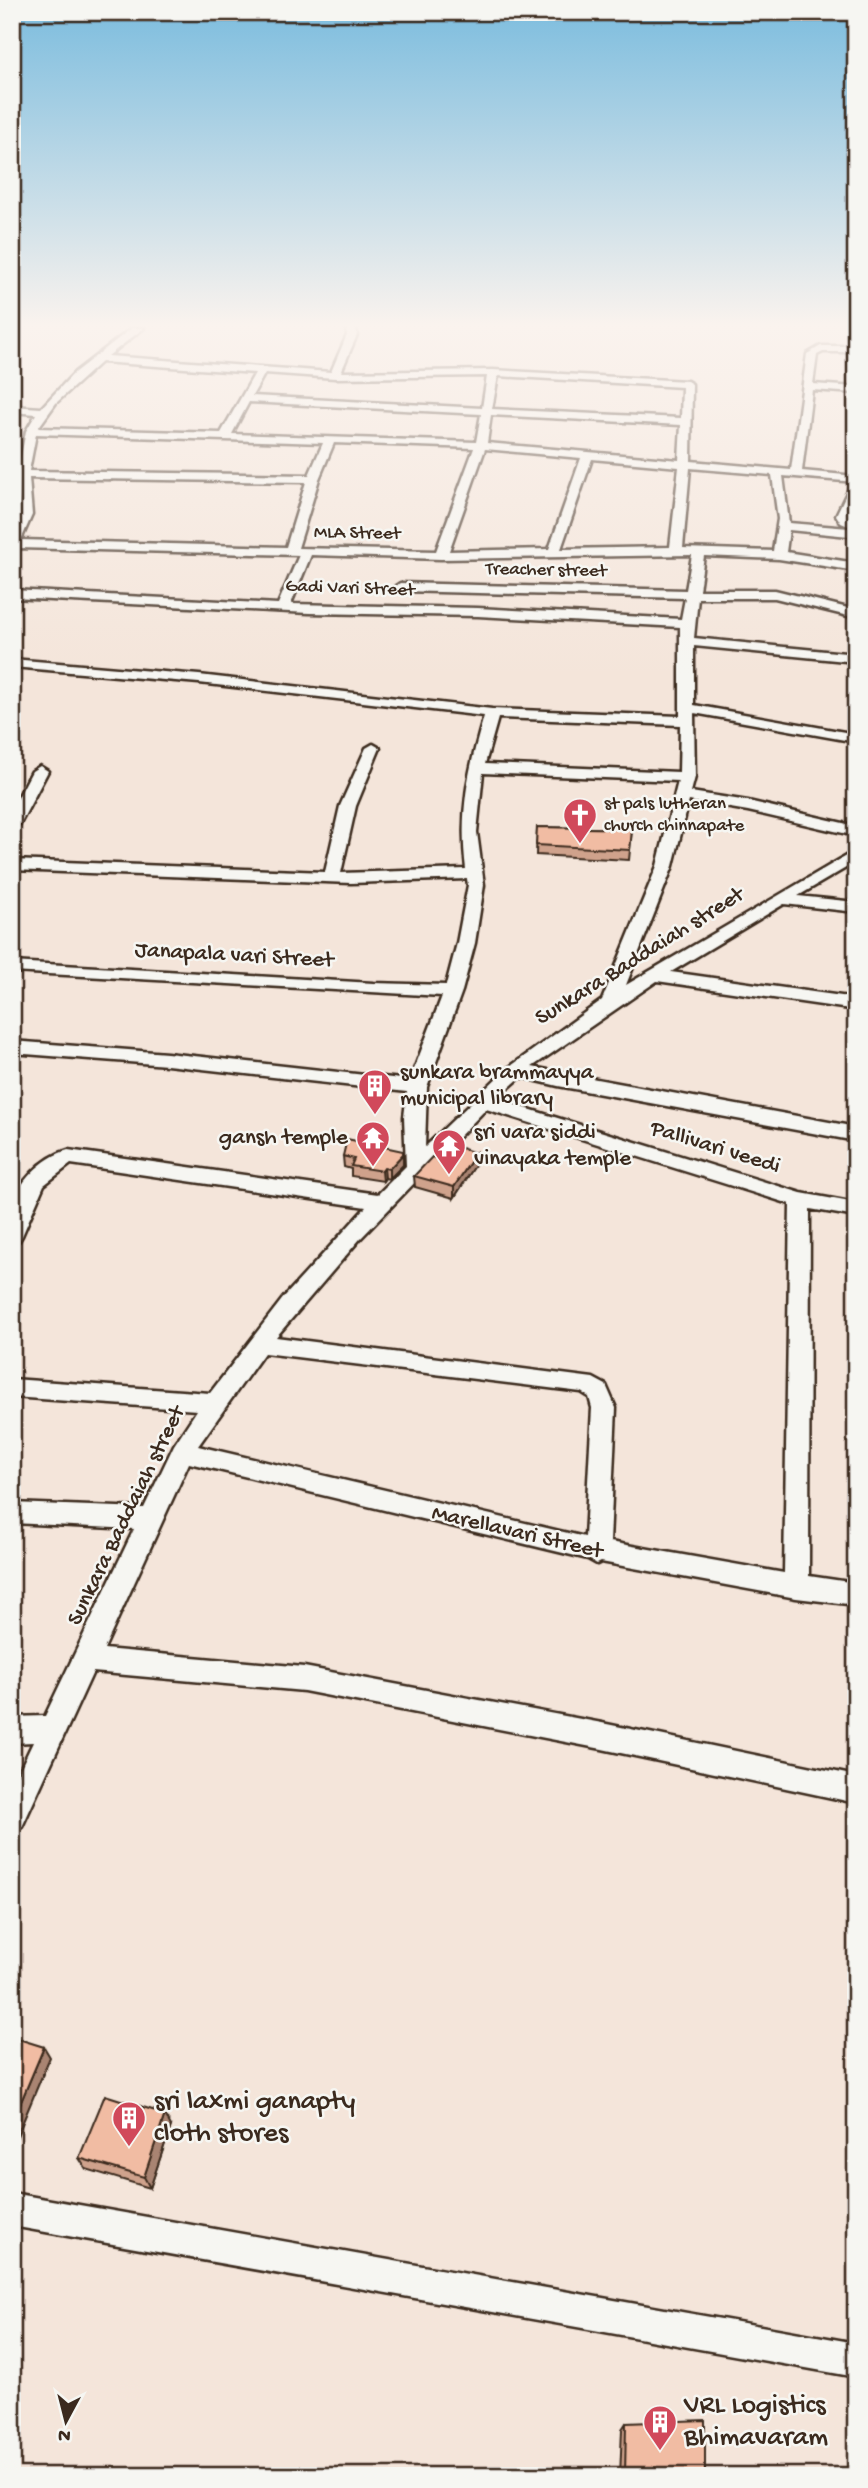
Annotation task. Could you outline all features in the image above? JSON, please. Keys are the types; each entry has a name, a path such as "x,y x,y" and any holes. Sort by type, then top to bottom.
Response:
{"street":[{"path":"14,546 26,515 18,473 27,444"},
{"path":"291,552 313,479 328,444"},
{"path":"454,444 685,462 856,479"},
{"path":"676,551 685,444"},
{"path":"796,472 800,444"},
{"path":"441,555 481,445"},
{"path":"554,554 588,454"},
{"path":"777,471 783,527 779,555"},
{"path":"18,473 313,479"},
{"path":"852,528 842,515 856,486"},
{"path":"783,527 852,528"},
{"name":"MLA Street","path":"14,546 441,555 699,551 779,555 856,567"},
{"path":"610,1002 665,866 687,777 687,623 699,551"},
{"path":"283,607 306,552"},
{"name":"Treacher street","path":"400,587 690,594 748,592 775,594 856,614"},
{"name":"Gadi Vari Street","path":"12,594 283,607 478,611 687,623"},
{"path":"688,641 856,658"},
{"path":"12,663 199,679 492,713 689,715 856,738"},
{"path":"416,1168 414,1117 417,1087 453,991 466,943 476,885 469,832 476,768 492,713"},
{"path":"332,877 348,806 373,748"},
{"path":"476,768 687,777"},
{"path":"12,824 40,771"},
{"path":"682,795 748,806 856,831"},
{"name":"Sunkara Baddaiah street","path":"12,1817 182,1452 214,1402 295,1297 416,1168 482,1101 518,1070 610,1002 851,861"},
{"path":"12,865 332,877 475,874"},
{"path":"782,899 856,907"},
{"name":"Janapala vari Street","path":"12,967 373,989 453,991"},
{"path":"654,975 856,1004"},
{"path":"12,1047 167,1059 417,1087"},
{"path":"518,1070 558,1080 856,1134"},
{"name":"Pallivari veedi","path":"482,1101 800,1200 856,1210"},
{"path":"12,1236 29,1193 40,1174 54,1163 68,1157 383,1202"},
{"path":"796,1587 800,1200"},
{"path":"259,1344 585,1384 598,1391 604,1408 597,1553"},
{"path":"12,1388 214,1402"},
{"name":"Marellavari Street","path":"182,1452 597,1553 796,1587 856,1594"},
{"path":"12,1513 151,1519"},
{"path":"85,1659 304,1679 602,1736 856,1790"},
{"path":"12,1730 53,1728"},
{"path":"12,2209 856,2360"}],"building":[{"path":"537,827 632,829 630,850 536,845"},
{"path":"347,1139 403,1151 403,1154 389,1169 384,1168 382,1171 351,1166 354,1159 343,1156"},
{"path":"446,1143 476,1153 454,1187 414,1176 432,1157 435,1158"},
{"path":"12,2037 44,2047 12,2123"},
{"name":"sri laxmi ganapty cloth stores","path":"105,2095 165,2114 144,2177 79,2158"},
{"name":"VRL Logistics Bhimavaram","path":"705,2420 705,2476 625,2476 626,2423"}],"place":[{"name":"st pals lutheran church chinnapate","path":"580,845"},
{"name":"sunkara brammayya municipal library","path":"375,1116"},
{"name":"gansh temple","path":"373,1168"},
{"name":"sri vara siddi vinayaka temple","path":"449,1176"},
{"name":"sri laxmi ganapty cloth stores","path":"129,2148"},
{"name":"VRL Logistics Bhimavaram","path":"660,2452"}]}
